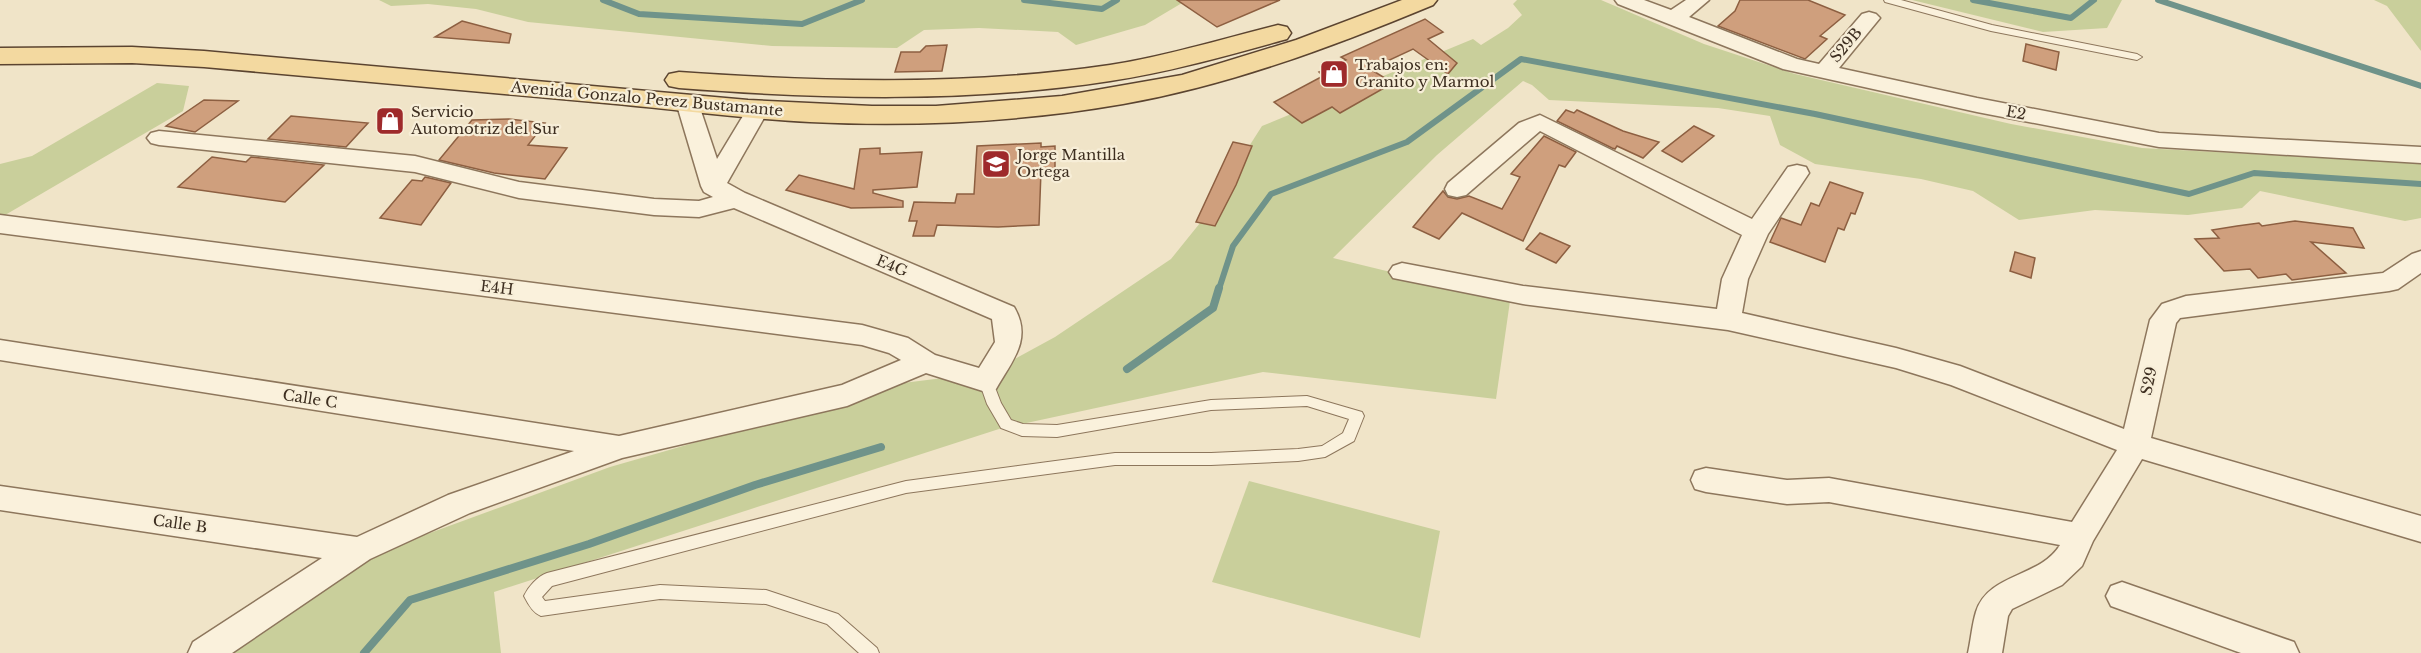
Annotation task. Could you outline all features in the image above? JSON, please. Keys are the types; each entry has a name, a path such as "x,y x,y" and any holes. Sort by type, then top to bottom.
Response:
{"main road":[{"name":"Avenida Gonzalo Perez Bustamante","path":"0,56 121,55 493,75 863,89 981,85 1088,76 1141,68 1280,32 1367,0"},
{"name":"Avenida Gonzalo Perez Bustamante","path":"0,41 174,37 493,75 758,111 955,114 1055,105 1182,83 1239,68 1363,25 1424,0"}],"street":[{"name":"E2","path":"1625,0 1791,64 1977,105 2159,140 2421,155"},
{"path":"1673,19 1699,0"},
{"name":"S29B","path":"1824,72 1869,18"},
{"path":"687,102 713,186"},
{"path":"713,186 758,111"},
{"path":"1457,189 1527,128 1540,122 1756,232"},
{"path":"159,138 415,164 519,190 642,206 699,209 736,199"},
{"path":"1728,320 1735,279 1756,232 1797,173"},
{"name":"E4G","path":"713,186 736,199 1005,314 1009,342 986,381"},
{"name":"E4H","path":"0,224 862,335 898,345 925,363 986,381"},
{"name":"S29","path":"1985,653 1992,612 2001,599 2051,575 2071,557 2080,536 2135,445 2163,320 2171,311 2197,305 2389,282 2417,268"},
{"path":"1402,272 1523,295 1728,320 1896,358 1960,377 2135,445 2421,529"},
{"name":"Calle C","path":"0,350 620,447"},
{"path":"205,653 359,550 459,504 620,447 847,395 925,363"},
{"path":"1706,480 1787,492 1829,490 2080,536"},
{"name":"Calle B","path":"0,498 359,550"},
{"path":"2122,596 2282,653"}],"lane":[{"path":"1889,0 1991,28 2137,57"},
{"path":"871,653 832,619 766,597 660,592 541,609 532,596 547,580 906,487 1115,459 1211,459 1298,455 1325,451 1349,437 1357,416 1307,401 1211,405 1057,431 1022,430 1006,424 994,404 986,381"}],"green space":[{"path":"379,0 1183,0 1182,3 1145,25 1076,45 1058,32 979,28 924,30 897,48 772,46 528,22 476,9 428,4 391,6"},
{"path":"1517,0 1601,0 1704,44 1795,74 2011,124 2142,148 2363,160 2421,159 2421,218 2405,221 2260,191 2242,208 2188,215 2095,210 2019,220 1973,191 1921,179 1815,164 1780,145 1770,116 1718,108 1549,100 1532,85 1523,81 1437,155 1333,258 1510,301 1496,399 1263,372 999,429 494,592 501,653 215,653 329,570 610,467 903,383 991,372 1055,337 1171,259 1200,223 1262,126 1473,39 1481,45 1508,28 1522,15 1513,4"},
{"path":"1912,0 2122,0 2107,28 2043,32"},
{"path":"2374,0 2421,0 2421,51 2387,6"},
{"path":"157,83 189,86 183,111 0,218 0,164 32,156"},
{"path":"1249,481 1440,531 1420,638 1212,582"}],"building":[{"path":"1177,0 1280,0 1217,27"},
{"path":"1740,0 1808,0 1845,15 1820,36 1827,39 1805,59 1718,26 1735,11"},
{"path":"1425,19 1443,32 1428,39 1457,63 1448,74 1413,49 1370,69 1393,83 1340,113 1332,107 1302,123 1274,102 1323,76 1319,72 1346,60 1341,57"},
{"path":"462,21 511,34 509,43 435,37"},
{"path":"2026,44 2059,52 2056,70 2023,61"},
{"path":"947,45 942,71 895,72 901,52 920,52 926,46"},
{"path":"204,100 238,101 195,132 166,126"},
{"path":"1566,110 1574,113 1577,110 1623,131 1659,142 1643,158 1617,146 1615,149 1612,148 1557,121"},
{"path":"291,116 368,123 346,147 268,139"},
{"path":"509,119 545,123 528,145 567,148 545,179 494,173 439,160 472,120"},
{"path":"1694,126 1714,136 1682,162 1662,151"},
{"path":"1544,136 1576,152 1565,167 1559,165 1523,241 1462,213 1439,239 1413,227 1443,191 1448,197 1457,199 1469,196 1502,209 1520,177 1511,174"},
{"path":"1233,142 1252,146 1236,185 1215,226 1196,222"},
{"path":"1041,143 1041,147 1055,146 1055,170 1041,171 1039,225 998,227 937,225 934,236 913,236 917,221 909,221 914,202 955,203 957,194 974,194 977,146"},
{"path":"880,148 880,154 922,152 917,187 873,190 873,193 903,201 903,207 851,208 786,190 799,175 854,189 860,149"},
{"path":"212,157 246,162 251,157 324,165 285,202 178,187"},
{"path":"425,177 451,183 421,225 380,218 412,180 422,181"},
{"path":"1830,182 1863,193 1855,214 1851,213 1844,230 1838,228 1825,262 1770,242 1781,218 1801,225 1811,203 1819,206"},
{"path":"2295,221 2353,228 2364,248 2311,242 2346,273 2292,280 2286,274 2258,278 2250,269 2224,271 2195,239 2219,238 2212,230 2259,223 2262,226"},
{"path":"1540,233 1570,246 1556,263 1526,249"},
{"path":"2015,252 2035,258 2031,278 2010,271"}],"waterway":[{"path":"603,0 639,14 802,24 862,0"},
{"path":"1024,0 1102,9 1117,0"},
{"path":"1973,0 2071,18 2094,0"},
{"path":"2158,0 2421,86"},
{"path":"1219,289 1233,246 1271,194 1407,142 1521,59 1815,114 2189,194 2254,173 2421,184"},
{"path":"1127,369 1213,308 1219,288"},
{"path":"364,653 410,600 589,544 755,485 881,447"}],"place":[{"name":"Trabajos en: Granito y Marmol","path":"1334,74"},
{"name":"Servicio Automotriz del Sur","path":"390,121"},
{"name":"Jorge Mantilla Ortega","path":"996,164"}]}
